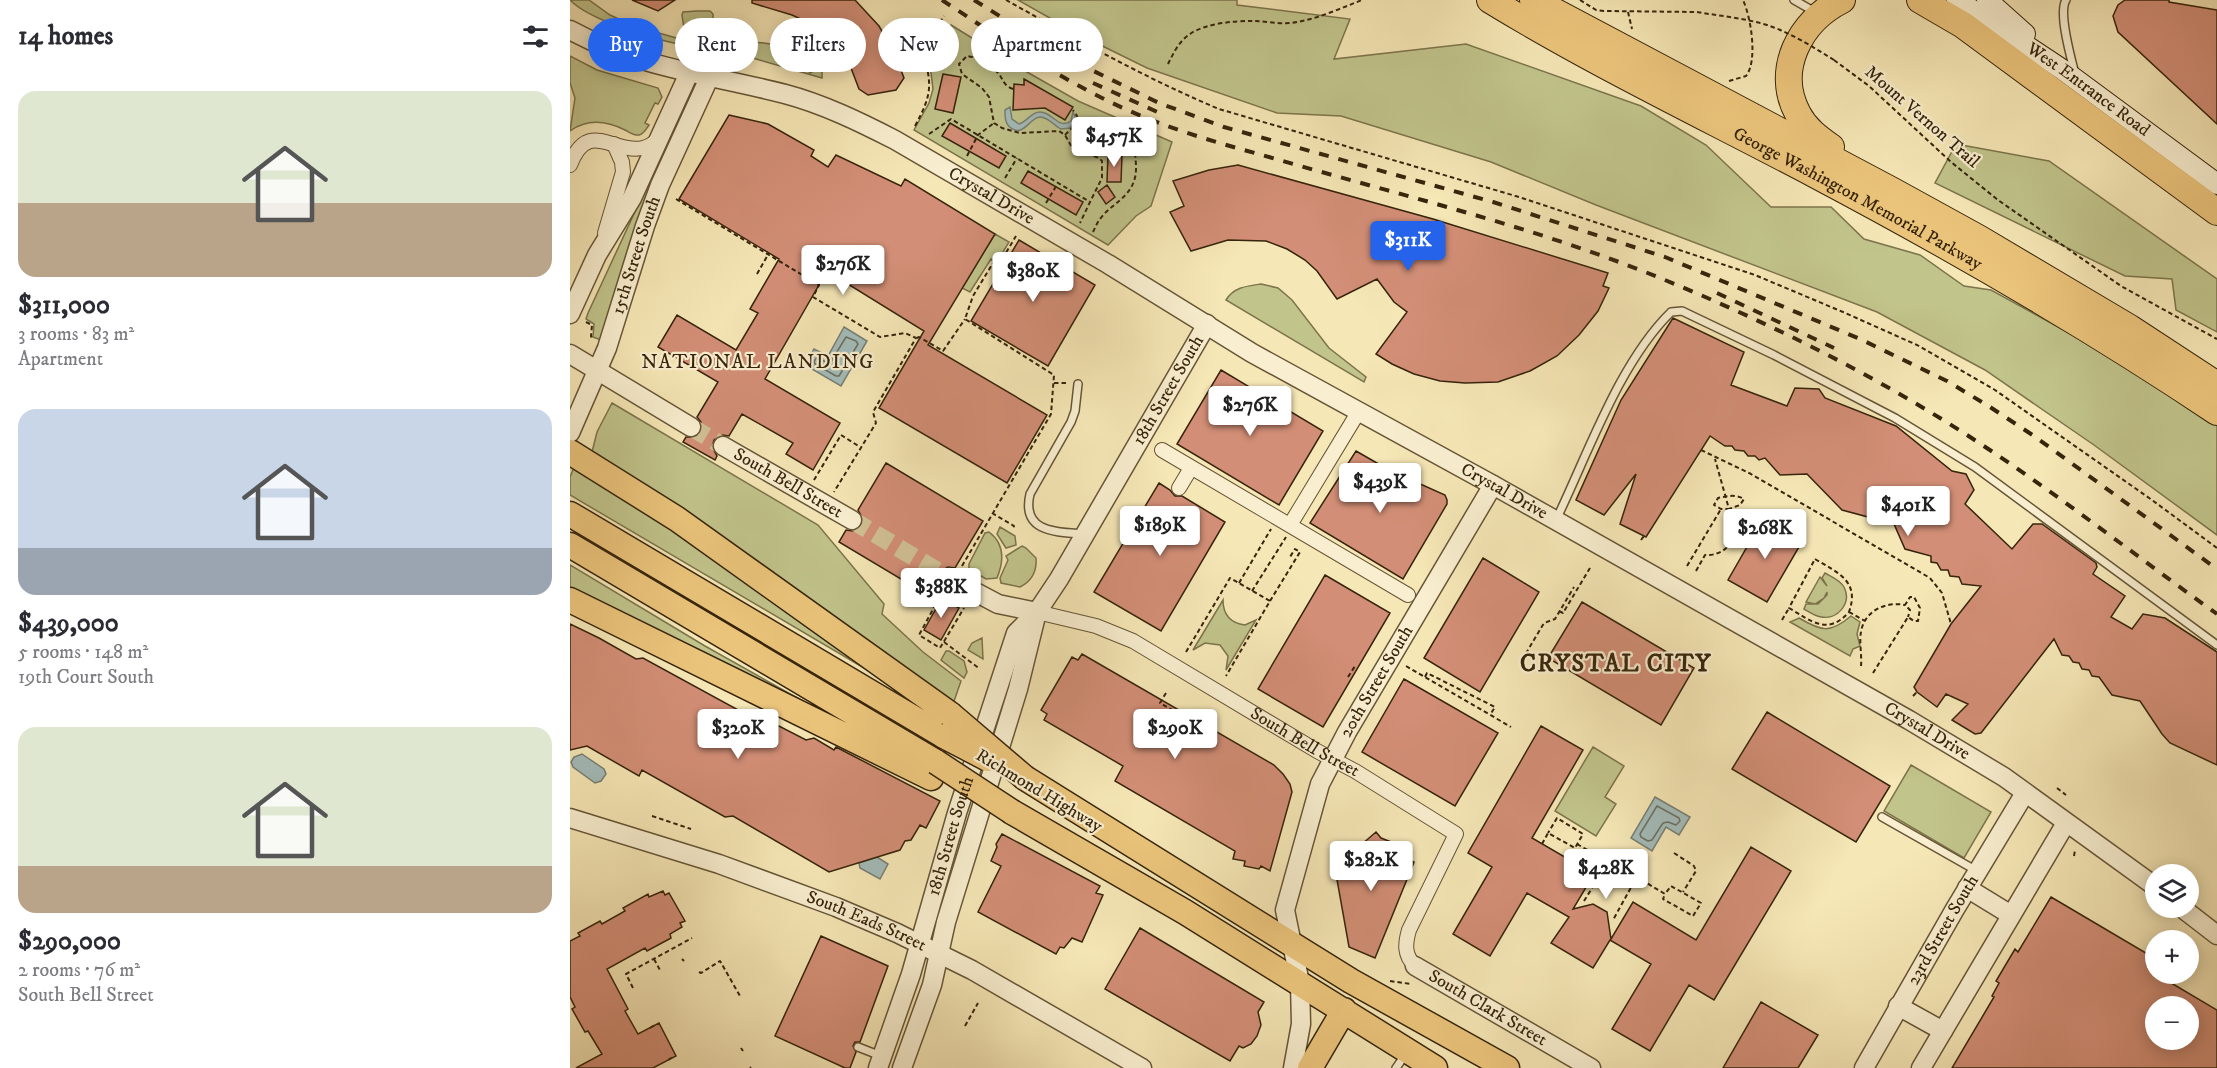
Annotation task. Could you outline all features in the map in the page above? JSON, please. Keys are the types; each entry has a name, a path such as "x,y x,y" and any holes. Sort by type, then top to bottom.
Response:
{"highway":[{"name":"George Washington Memorial Parkway","path":"1490,0 1550,36 1989,269 2108,341 2217,412"},
{"name":"George Washington Memorial Parkway","path":"1533,0 1893,190 2066,289 2217,385"},
{"path":"1842,0 1818,14 1803,33 1792,59 1791,92 1797,113 1819,139 1893,190"},
{"path":"1920,0 1976,34 2217,212"},
{"path":"570,452 677,519 947,725"},
{"name":"Richmond Highway","path":"570,514 947,725 1025,778 1351,981 1507,1068"},
{"path":"570,545 933,770"},
{"path":"570,600 933,770"},
{"name":"Richmond Highway","path":"933,770 1012,812 1185,912 1344,1010 1402,1059 1435,1068"},
{"path":"1310,1068 1344,1010"}],"main road":[{"name":"West Entrance Road","path":"1957,0 2069,75 2217,184"},
{"path":"1978,0 2011,21"},
{"path":"1987,0 2069,75"}],"street":[{"name":"Crystal Drive","path":"570,30 631,58 785,94 868,126 924,156 1252,353 1556,520 1909,720 2004,777 2145,879"},
{"name":"15th Street South","path":"578,318 597,255 632,198 689,73"},
{"name":"15th Street South","path":"570,434 614,328 651,208 709,78"},
{"path":"570,165 578,148 589,141 602,140 642,149 660,139"},
{"path":"597,255 623,172 622,162 614,144"},
{"name":"18th Street South","path":"881,1062 957,813 1016,633 1037,612 1207,324"},
{"path":"570,354 691,427"},
{"path":"1287,523 1359,411"},
{"name":"South Bell Street","path":"723,446 852,520"},
{"path":"1162,450 1408,595"},
{"path":"1179,488 1191,468"},
{"name":"20th Street South","path":"1293,1068 1301,1024 1300,983 1285,910 1320,784 1331,759 1493,485"},
{"name":"South Bell Street","path":"951,579 998,604 1096,626 1133,640 1456,834 1409,930 1406,954 1415,966"},
{"name":"18th Street South","path":"902,1068 932,985 946,922 1018,689 1037,612"},
{"name":"23rd Street South","path":"1864,1068 1967,888 2025,793"},
{"name":"South Eads Street","path":"570,818 756,878 848,912 919,943 939,952 1142,1068"},
{"path":"1921,1068 2066,823"},
{"path":"1967,888 2011,915"},
{"path":"2195,918 2217,935"},
{"name":"South Clark Street","path":"1415,966 1591,1068"},
{"path":"1898,1006 1942,1031"}],"lane":[{"path":"1794,0 1818,14"},
{"path":"2066,0 2063,5 2069,75"},
{"path":"1556,520 1604,416 1653,330 1671,312 1682,311 1774,355 1895,418 1975,467 2217,645"},
{"path":"1078,384 1075,411 1071,422 1030,494 1028,503 1032,519 1042,528 1055,532 1085,534"},
{"path":"1882,817 1977,871"},
{"path":"858,1047 881,1062"}],"path":[{"path":"1006,0 1102,54 1172,89 1219,109 1520,197 1702,257 1755,275 1917,345 1974,377 2029,413 2217,548"},
{"path":"1168,64 1189,34 1200,29 1231,22 1292,23 1362,0"},
{"name":"Mount Vernon Trail","path":"1580,0 1596,10 1697,12 1744,19 1795,37 1834,60 1869,86 1951,162 1998,200 2121,286 2217,339"},
{"path":"1727,81 1739,80 1746,76 1753,64 1747,8 1743,0"},
{"path":"1628,12 1630,26 1636,33"},
{"path":"915,126 928,102 930,88 929,73 922,50 945,15"},
{"path":"1013,88 1004,84 997,71 974,57 967,56 959,64 962,74 982,88 989,97 994,123 1020,133 1059,131 1065,135 1073,149 1102,161 1102,178 1080,224"},
{"path":"1065,135 1078,122 1073,110"},
{"path":"929,134 951,119 1090,202"},
{"path":"967,156 978,135 994,123"},
{"path":"1093,232 1100,219 1117,204 1133,184 1136,169 1134,142 1138,131"},
{"path":"1005,178 1017,158"},
{"path":"1046,203 1058,183"},
{"path":"676,199 819,285 813,297 880,337 905,333 915,338 919,337 943,351 965,319 973,296 993,263 999,266 1016,236"},
{"path":"757,274 769,253"},
{"path":"578,318 592,325 591,338 595,342"},
{"path":"964,608 940,648 919,635 1051,414 1054,375 965,319"},
{"path":"834,492 876,423 873,412 915,338"},
{"path":"1053,383 1078,384"},
{"path":"814,480 841,435 860,447"},
{"path":"1701,450 1751,474 1929,578 1942,593 1951,624"},
{"path":"1696,571 1705,555 1720,553 1729,546 1736,527 1714,457"},
{"path":"1736,495 1744,499 1740,505 1729,508 1721,509 1714,505 1718,498 1727,496 1736,495"},
{"path":"1687,566 1721,509"},
{"path":"992,513 1014,526 1012,530"},
{"path":"1239,583 1287,523"},
{"path":"1252,591 1287,523"},
{"path":"1641,540 1644,536"},
{"path":"1226,676 1300,552 1295,549 1290,557"},
{"path":"1782,620 1815,559 1844,577 1852,594 1850,612 1835,624 1823,626 1789,608"},
{"path":"1560,610 1563,613 1590,568"},
{"path":"1186,652 1230,578 1270,601"},
{"path":"1522,660 1544,623 1555,619 1574,587"},
{"path":"1905,605 1910,597 1914,597 1920,608 1918,621 1908,617"},
{"path":"1861,666 1860,633 1870,614 1883,605 1895,603 1905,605 1910,610 1908,617 1873,673"},
{"path":"1850,612 1865,621"},
{"path":"929,641 933,635"},
{"path":"944,642 980,669"},
{"path":"1348,677 1355,666"},
{"path":"1406,666 1511,727"},
{"path":"1425,677 1427,674 1495,707 1490,715"},
{"path":"1913,696 1917,692"},
{"path":"1166,693 1160,703 1196,724 1202,714"},
{"path":"2057,788 2066,795"},
{"path":"652,816 691,829"},
{"path":"1542,844 1548,833 1557,818 1583,834 1575,848 1548,833"},
{"path":"1577,844 1610,863 1622,862 1635,876 1665,894"},
{"path":"2074,850 2074,856"},
{"path":"1674,853 1694,866 1696,871 1683,893"},
{"path":"1584,901 1602,871 1610,863"},
{"path":"1613,920 1635,876"},
{"path":"1671,886 1701,903 1693,916 1663,899 1665,894 1671,886"},
{"path":"633,988 626,974 692,938"},
{"path":"654,959 661,972"},
{"path":"699,972 701,973 720,961 740,996"},
{"path":"1387,981 1430,987 1438,979"},
{"path":"965,1026 978,1003"},
{"path":"650,1028 655,1025"},
{"path":"741,1048 743,1052"},
{"path":"669,1060 673,1057"}],"green space":[{"path":"570,0 589,0 617,18 599,18"},
{"path":"1018,0 1237,0 1237,5 1350,19 1334,59 1466,44 1641,106 1706,145 1771,207 1831,207 1864,239 1920,255 1964,286 1991,290 2098,349 2207,416 2217,426 2217,535 2094,445 1985,370 1877,312 1596,205 1491,162 1341,116 1277,113 1147,68 1103,46 1103,18 1050,18"},
{"path":"710,11 713,18 682,18 683,12"},
{"path":"959,30 971,37 971,72 1027,72 1078,101 1172,142 1151,206 1136,216 1108,245 914,130 929,103 933,89 931,72 959,72"},
{"path":"663,34 675,38 675,43 663,40"},
{"path":"758,42 770,44 770,63 758,60"},
{"path":"570,56 588,65 588,72 604,72 658,88 662,97 658,104 655,103 645,123 649,125 639,135 598,122 584,124 570,131 575,98 570,83"},
{"path":"801,72 822,72 822,78"},
{"path":"684,106 688,107 601,340 593,337 594,324 586,319 588,313"},
{"path":"1956,144 2049,161 2217,279 2217,332 2176,310 2172,279 2125,276 1935,183"},
{"path":"995,234 1009,242 997,262 991,259 970,292 962,288"},
{"path":"1261,284 1278,288 1292,300 1329,348 1366,377 1364,382 1226,300 1237,290"},
{"path":"612,403 818,525 884,604 882,614 923,652 961,681 952,707 592,452 597,432"},
{"path":"575,465 752,578 898,688 570,495 570,477"},
{"path":"1000,527 1015,536 1016,545 1006,548 997,534"},
{"path":"989,532 998,542 1002,559 997,578 986,579 969,569 969,564 985,533"},
{"path":"1022,546 1036,558 1033,575 1020,587 1001,583 1000,578 1008,560 1006,556"},
{"path":"570,565 705,646 826,714 570,593"},
{"path":"1825,573 1844,587 1845,604 1833,616 1821,617 1804,609 1806,604 1815,604 1806,602 1820,577 1827,586 1822,578"},
{"path":"1223,600 1224,610 1231,620 1245,625 1256,620 1226,670 1228,656 1220,645 1205,643 1193,650"},
{"path":"1851,616 1860,622 1857,634 1860,646 1853,649 1850,656 1790,622 1799,618 1813,626 1825,629 1837,626"},
{"path":"982,638 983,659 968,650 972,643"},
{"path":"946,651 964,661 967,672 964,678 941,660"},
{"path":"1593,747 1624,766 1605,797 1616,804 1596,836 1555,811"},
{"path":"1911,765 1991,812 1964,858 1884,811"}],"water":[{"path":"1010,107 1012,119 1019,124 1040,112 1063,123 1071,121 1073,112 1076,119 1070,128 1061,129 1046,118 1040,117 1023,129 1016,130 1009,126 1006,120 1005,110"},
{"path":"844,327 867,341 841,386 805,365 814,349 828,356"},
{"path":"582,754 604,769 606,774 601,781 595,783 573,767 571,762 574,757"},
{"path":"1655,797 1690,817 1679,835 1666,827 1652,851 1631,838"},
{"path":"877,857 888,864 880,879 860,868 859,863"}],"building":[{"path":"632,0 675,0 658,11"},
{"path":"752,0 855,0 878,25 878,72 902,72 904,78 896,90 868,95 859,89 853,72 866,72 866,18 798,18 752,3"},
{"path":"2125,0 2169,0 2169,2 2217,10 2217,124 2118,32 2113,16 2118,5"},
{"path":"943,74 961,77 953,113 935,109"},
{"path":"1024,79 1073,107 1065,120 1045,108 1013,110 1014,84 1024,85"},
{"path":"729,115 768,124 814,150 811,156 828,167 836,155 901,186 905,179 995,234 928,345 1047,415 1007,483 879,408 924,331 827,271 765,379 840,423 813,470 786,454 793,443 742,414 729,436 722,435 714,440 712,447 717,456 715,460 683,442 686,437 696,437 701,432 701,422 697,417 718,382 658,347 677,315 736,350 758,313 750,309 779,259 679,199"},
{"path":"1095,118 1104,123 1101,134 1087,127"},
{"path":"950,123 1006,156 999,168 942,136"},
{"path":"1108,154 1122,155 1121,182 1107,182"},
{"path":"1238,165 1433,219 1608,273 1603,286 1609,288 1598,311 1579,335 1557,356 1530,371 1498,382 1465,383 1440,381 1414,374 1376,354 1407,312 1394,302 1377,279 1337,299 1317,271 1305,260 1287,249 1266,241 1228,240 1191,251 1170,212 1184,206 1173,181 1209,170"},
{"path":"1028,171 1083,202 1076,215 1021,183"},
{"path":"1107,185 1115,197 1106,204 1098,192"},
{"path":"1019,240 1095,285 1048,366 971,321"},
{"path":"1673,318 1744,352 1731,385 1787,406 1795,388 1819,389 1825,398 1896,426 1952,471 1966,474 1974,490 1965,504 2012,549 2033,524 2042,524 2096,563 2097,567 2093,574 2125,596 2111,617 2132,629 2143,614 2165,618 2217,652 2217,765 2170,743 2140,701 2112,695 2099,677 2092,676 2089,670 2082,669 2079,663 2073,662 2069,656 2062,655 2054,639 1981,733 1975,734 1952,720 1968,704 1946,694 1937,707 1917,692 1914,687 1951,624 1981,586 1962,584 1959,577 1950,576 1948,570 1941,570 1937,563 1931,562 1931,556 1905,549 1894,524 1842,510 1807,474 1780,475 1765,458 1759,460 1755,456 1748,456 1744,451 1725,446 1710,436 1646,537 1620,524 1636,474 1604,515 1576,500 1621,400"},
{"path":"1221,370 1323,431 1279,505 1177,444"},
{"path":"1356,451 1389,470 1445,495 1447,500 1447,504 1403,579 1310,523"},
{"path":"886,463 983,521 955,568 948,567 939,572 938,579 943,588 936,600 839,542 846,530 853,531 861,526 863,519 858,510"},
{"path":"1159,483 1175,496 1182,496 1225,522 1161,631 1094,592"},
{"path":"1763,519 1803,540 1767,602 1728,580"},
{"path":"1483,558 1539,592 1480,692 1424,658"},
{"path":"1325,575 1390,613 1323,727 1258,689"},
{"path":"942,598 959,608 941,640 924,630"},
{"path":"1582,602 1694,668 1661,725 1548,658"},
{"path":"570,624 636,659 643,658 771,728 779,726 806,740 814,738 834,750 836,747 940,801 926,828 920,825 911,840 905,841 900,850 829,872 733,816 725,817 642,770 639,776 587,746 570,750"},
{"path":"1082,654 1274,765 1283,774 1292,792 1270,871 1261,866 1259,869 1244,866 1245,861 1233,859 1235,851 1115,781 1123,766 1044,720 1047,714 1041,710 1072,657 1078,660"},
{"path":"1404,679 1498,733 1455,806 1362,752"},
{"path":"1767,712 1890,786 1856,842 1732,769"},
{"path":"1541,726 1583,750 1532,838 1594,874 1573,909 1593,904 1607,912 1611,939 1633,902 1696,940 1751,847 1791,871 1714,1000 1689,985 1650,1051 1612,1029 1651,964 1610,940 1593,968 1551,943 1569,917 1527,893 1490,956 1453,934 1492,867 1468,853"},
{"path":"1376,832 1381,838 1394,843 1396,853 1414,862 1375,958 1349,947 1336,874 1346,872 1339,864"},
{"path":"1002,834 1100,886 1096,893 1103,895 1082,942 1072,938 1064,948 1060,947 1056,954 978,912 1001,866 991,861"},
{"path":"663,891 665,895 669,893 685,921 680,923 682,927 670,934 671,938 647,951 645,948 607,969 628,1009 625,1011 638,1034 659,1023 676,1056 653,1068 576,1068 602,1054 588,1031 585,1032 572,1009 575,1007 570,997 570,941 580,936 578,933 600,921 602,924 625,911 623,908 648,894 649,897"},
{"path":"2051,897 2145,953 2145,984 2173,984 2193,996 2145,996 2145,1050 2199,1050 2199,999 2217,1010 2217,1068 1952,1068 1994,997 1992,996 1999,983 1996,981 2015,949 2018,952"},
{"path":"1140,928 1264,1002 1258,1012 1261,1025 1257,1036 1251,1044 1243,1048 1239,1046 1230,1061 1105,989"},
{"path":"821,936 888,966 860,1042 855,1042 853,1046 856,1052 850,1068 845,1068 775,1036"},
{"path":"1761,1002 1818,1035 1798,1068 1723,1068"}],"tunnel":[{"path":"691,427 723,446"},
{"path":"852,520 949,578"}],"railway":[{"path":"942,0 1071,82 1154,121 1189,134 1526,230 1660,278 1764,323 1865,374 1967,435 2040,484 2217,614"},
{"path":"974,0 1065,57 1159,103 1224,127 1493,202 1665,257 1860,339 1947,381 1990,407 2034,436 2217,569"},
{"path":"1093,83 1164,115"},
{"path":"1717,293 1834,348"}],"district":[{"name":"NATIONAL LANDING","path":"758,362"},
{"name":"CRYSTAL CITY","path":"1616,664"}]}
